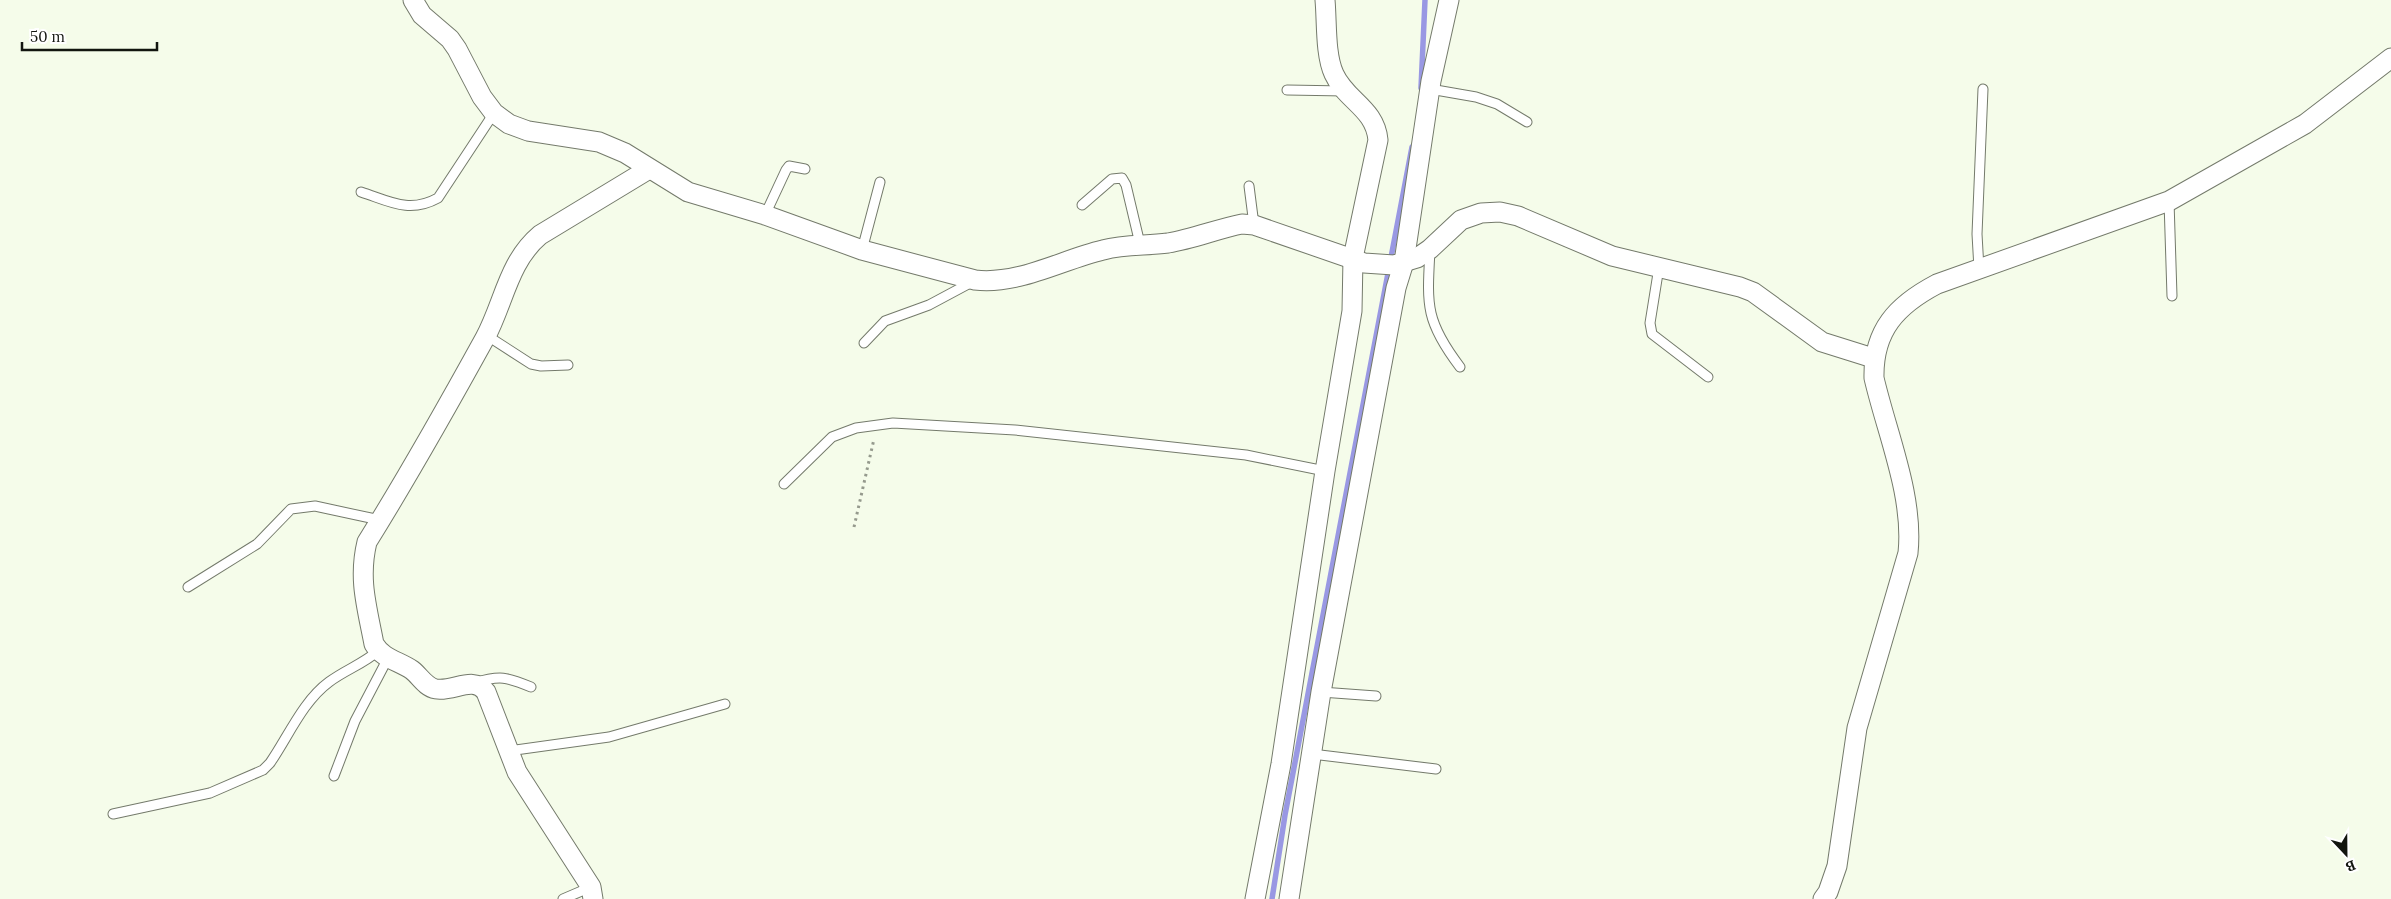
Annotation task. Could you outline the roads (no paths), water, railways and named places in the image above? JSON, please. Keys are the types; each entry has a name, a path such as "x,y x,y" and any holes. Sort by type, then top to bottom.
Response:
{"street":[{"path":"413,0 422,14 450,39 458,49 482,98 494,113 509,124 528,131 599,142 612,146 688,192 765,215 862,250 975,280 992,282 1010,279 1103,250 1140,244 1166,244 1230,226 1254,225 1359,260 1399,264 1430,249 1461,220 1481,213 1500,212 1518,216 1596,251 1740,287 1753,292 1822,342 1873,358"},
{"path":"1255,899 1281,764 1325,471 1352,312 1378,140 1377,128 1372,118 1346,91 1333,72 1325,0"},
{"path":"1289,899 1321,692 1394,298 1431,78 1448,0"},
{"path":"1828,897 1837,866 1857,728 1908,553 1910,532 1908,509 1874,378 1873,358 1884,329 1896,312 1916,295 1930,288 2169,201 2305,124 2391,58"},
{"path":"592,893 517,772 486,692 481,686 473,683 435,689 428,686 413,671 383,654 374,644 362,586 362,562 367,542 486,336 517,260 527,246 540,235 649,169"}],"lane":[{"path":"1431,78 1476,98 1497,104 1527,122"},
{"path":"1979,269 1977,234 1983,89"},
{"path":"1288,90 1346,91"},
{"path":"360,192 407,207 424,206 438,198 494,113"},
{"path":"765,215 789,166 805,169"},
{"path":"1082,205 1112,179 1122,178 1126,185 1140,244"},
{"path":"862,250 880,182"},
{"path":"1249,186 1254,225"},
{"path":"2169,201 2172,296"},
{"path":"1430,249 1428,293 1430,314 1442,343 1460,367"},
{"path":"1659,267 1650,323 1652,334 1708,376"},
{"path":"864,343 885,321 929,305 975,280"},
{"path":"486,336 531,364 541,366 568,365"},
{"path":"784,484 832,437 856,428 893,422 1024,431 1246,455 1325,471"},
{"path":"188,587 256,544 291,509 315,506 381,520"},
{"path":"334,776 383,654"},
{"path":"113,814 210,794 263,770 270,764 309,703 329,682 383,654"},
{"path":"473,683 494,677 506,677 531,688"},
{"path":"1321,692 1376,696"},
{"path":"508,751 609,737 725,704"},
{"path":"1312,754 1436,769"},
{"path":"563,899 592,893"}],"waterway":[{"path":"1421,88 1425,0"},
{"path":"1272,899 1285,815 1412,147"}]}
